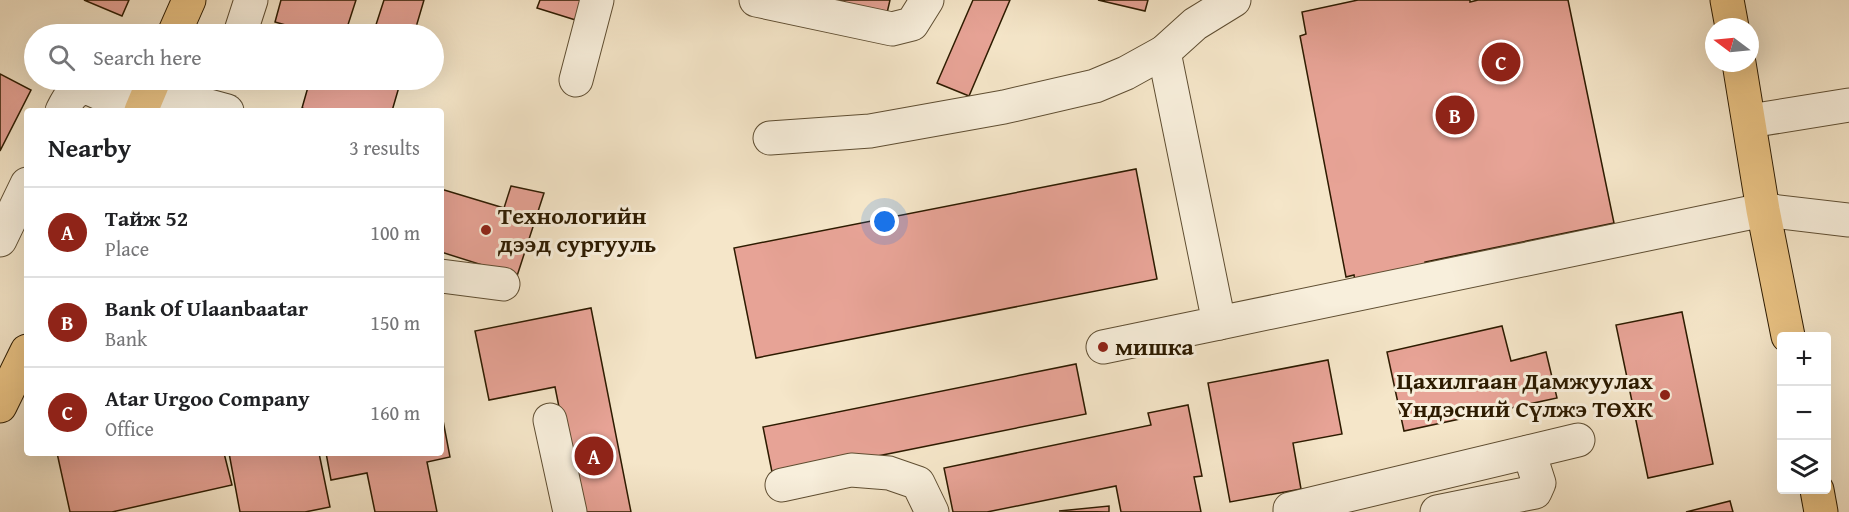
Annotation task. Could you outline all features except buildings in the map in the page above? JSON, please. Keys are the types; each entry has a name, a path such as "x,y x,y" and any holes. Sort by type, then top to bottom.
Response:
{"main road":[{"path":"178,24 189,0"},
{"path":"1727,0 1730,18"},
{"path":"1741,72 1763,210 1787,332"},
{"path":"0,406 24,357"},
{"path":"1818,494 1821,512"}],"street":[{"path":"243,24 251,0"},
{"path":"576,80 597,0"},
{"path":"756,0 892,29 912,24 927,0"},
{"path":"770,138 870,131 1053,97 1095,86 1164,52 1195,24 1234,0"},
{"path":"1164,52 1219,323"},
{"path":"64,108 69,97 78,90"},
{"path":"100,90 194,107"},
{"path":"1750,121 1849,105"},
{"path":"0,240 24,190"},
{"path":"1103,347 1763,210 1849,220"},
{"path":"444,276 503,284"},
{"path":"550,420 570,512"},
{"path":"1290,512 1290,509 1578,440"},
{"path":"1437,512 1535,492 1539,483 1529,452"},
{"path":"782,485 850,470 889,474 918,483 932,512"}],"place":[{"name":"Atar Urgoo Company","path":"1501,62"},
{"name":"Bank Of Ulaanbaatar","path":"1455,115"},
{"name":"Технологийн дээд сургууль","path":"486,230"},
{"name":"мишка","path":"1103,347"},
{"name":"Цахилгаан Дамжуулах Үндэсний Сүлжэ ТӨХК","path":"1665,395"},
{"name":"Тайж 52","path":"594,456"}]}
